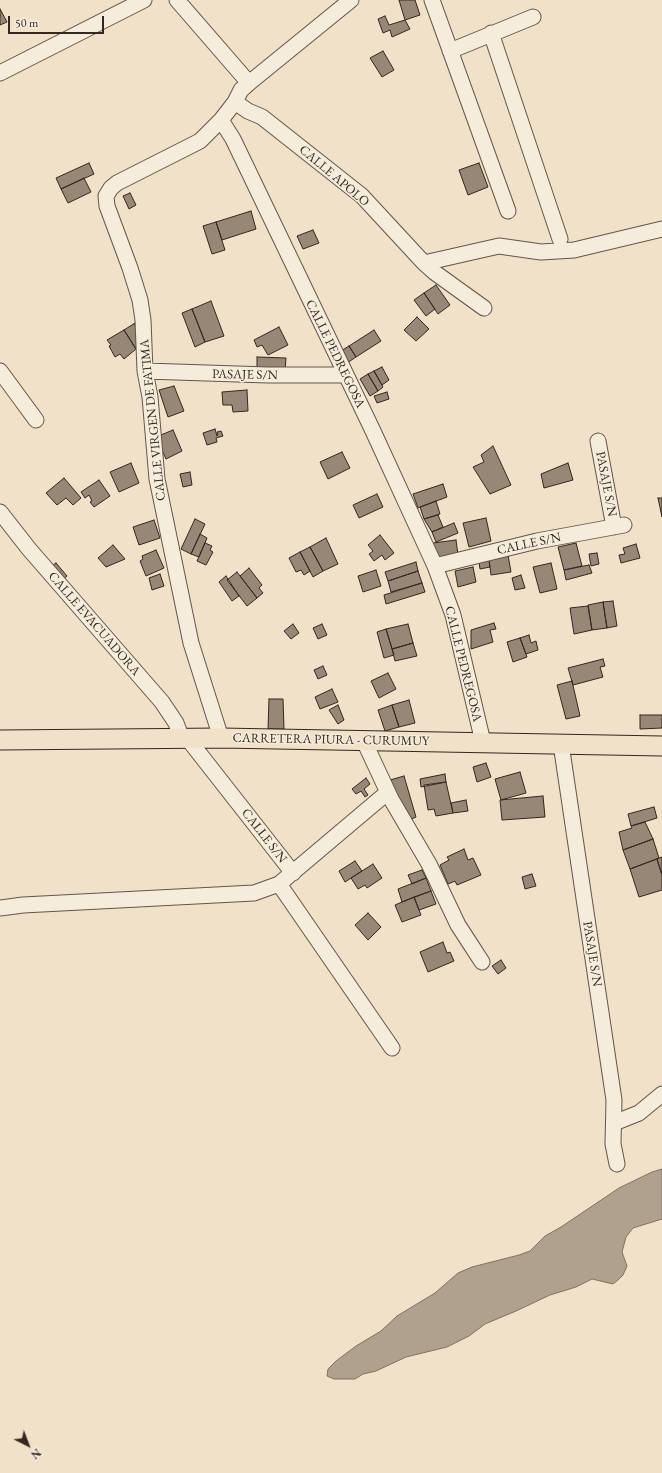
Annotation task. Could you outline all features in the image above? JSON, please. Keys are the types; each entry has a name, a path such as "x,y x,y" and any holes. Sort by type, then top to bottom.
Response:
{"main road":[{"name":"CARRETERA PIURA - CURUMUY","path":"0,740 221,738 662,746"}],"street":[{"path":"0,73 144,0"},
{"path":"177,0 249,83"},
{"path":"221,120 241,90 351,0"},
{"path":"432,0 508,211"},
{"path":"450,51 533,17"},
{"path":"491,33 560,239"},
{"name":"CALLE APOLO","path":"234,102 248,112 262,116 362,196 424,263 484,308"},
{"name":"CALLE VIRGEN DE FATIMA","path":"221,120 200,142 117,183 111,188 106,196 107,206 140,300 143,320 145,371 150,397 157,479 191,643 221,738"},
{"name":"CALLE PEDREGOSA","path":"221,120 233,139 435,566 453,614 483,742"},
{"path":"424,263 498,246 541,252 574,250 662,229"},
{"path":"0,371 36,420"},
{"name":"PASAJE S/N","path":"145,371 268,375 345,375"},
{"name":"PASAJE S/N","path":"598,441 619,526"},
{"name":"CALLE EVACUADORA","path":"0,512 29,549 162,702 176,722 185,739"},
{"name":"CALLE S/N","path":"435,566 537,541 619,526"},
{"name":"CALLE S/N","path":"185,739 293,873 388,792"},
{"path":"364,741 388,792 429,864 458,925 482,962"},
{"name":"PASAJE S/N","path":"561,744 614,1100 613,1144 617,1164"},
{"path":"0,908 24,905 254,893 279,884 293,873"},
{"path":"279,884 392,1048"},
{"path":"614,1123 639,1113 662,1094"}],"shaded area":[{"path":"662,1169 662,1219 633,1228 626,1237 622,1252 627,1266 623,1275 613,1284 592,1279 576,1287 550,1295 485,1324 469,1336 447,1347 406,1357 376,1371 363,1374 355,1379 334,1379 327,1376 328,1369 336,1361 356,1346 381,1331 397,1316 435,1293 458,1273 472,1267 530,1251 545,1236 619,1188 652,1172"}],"building":[{"path":"399,0 415,0 420,15 405,20"},
{"path":"0,9 7,22 0,25"},
{"path":"385,16 389,25 405,20 410,29 392,37 390,30 383,33 378,19"},
{"path":"383,51 394,70 382,77 370,58"},
{"path":"89,163 94,174 61,189 56,178"},
{"path":"479,163 488,187 468,195 459,170"},
{"path":"84,178 91,192 68,203 61,189"},
{"path":"130,193 136,205 129,209 123,196"},
{"path":"251,211 256,229 222,240 216,222"},
{"path":"216,222 225,250 212,254 203,226"},
{"path":"313,230 319,243 303,249 297,236"},
{"path":"436,285 450,305 438,314 424,293"},
{"path":"424,293 435,309 426,316 414,300"},
{"path":"211,301 224,336 205,342 192,309"},
{"path":"192,309 205,342 195,347 182,313"},
{"path":"417,317 429,329 416,341 404,330"},
{"path":"135,323 137,342 140,347 136,349 124,330"},
{"path":"279,327 288,345 268,355 262,345 257,347 254,340"},
{"path":"124,330 136,349 124,359 120,354 115,357 109,346 111,345 107,340"},
{"path":"374,330 381,341 356,357 349,346"},
{"path":"349,346 356,357 344,365 336,354"},
{"path":"257,357 286,358 285,371 257,370"},
{"path":"382,367 389,380 382,385 374,371"},
{"path":"374,371 383,387 378,391 368,374"},
{"path":"368,374 378,391 370,396 360,379"},
{"path":"174,386 184,411 168,417 159,390"},
{"path":"247,390 248,411 233,412 232,405 223,405 222,392"},
{"path":"387,392 389,399 377,403 374,396"},
{"path":"215,429 217,436 217,432 221,431 223,436 216,438 217,442 207,445 203,433"},
{"path":"173,430 182,451 166,459 156,437"},
{"path":"493,446 511,485 490,494 473,467 484,462 481,455"},
{"path":"342,452 350,468 328,479 320,462"},
{"path":"131,463 139,483 119,492 110,472"},
{"path":"568,463 573,480 544,488 541,474"},
{"path":"190,472 192,485 183,487 180,474"},
{"path":"64,478 81,498 73,505 66,498 57,505 46,493"},
{"path":"99,480 110,496 94,507 90,502 92,501 89,495 85,498 81,492"},
{"path":"443,484 447,497 418,508 413,494"},
{"path":"377,494 383,507 359,518 353,505"},
{"path":"658,498 662,498 662,517"},
{"path":"436,501 440,514 424,519 420,507"},
{"path":"438,515 443,527 432,532 424,519"},
{"path":"486,518 491,541 469,547 463,523"},
{"path":"195,519 205,524 191,554 181,549"},
{"path":"154,520 160,538 139,545 133,527"},
{"path":"454,523 458,533 436,542 432,532"},
{"path":"200,534 207,538 199,557 191,554"},
{"path":"380,535 394,553 385,560 382,555 374,561 369,554 373,551 368,545"},
{"path":"326,538 338,564 323,571 310,547"},
{"path":"456,540 458,555 435,559 433,543"},
{"path":"205,543 212,546 210,550 213,552 206,565 197,561"},
{"path":"576,543 582,566 564,570 558,547"},
{"path":"636,544 640,558 621,563 619,555 625,554 623,548"},
{"path":"113,545 125,559 106,567 98,558"},
{"path":"310,547 323,571 313,577 300,552"},
{"path":"156,550 164,568 146,576 140,561 143,559 142,556"},
{"path":"300,552 310,571 304,575 301,570 296,572 289,558"},
{"path":"597,553 599,564 591,566 589,554"},
{"path":"508,555 511,572 491,575 489,560"},
{"path":"489,560 490,567 480,569 479,562"},
{"path":"416,562 418,571 388,581 385,572"},
{"path":"56,563 67,576 60,582 49,568"},
{"path":"551,563 557,589 540,593 533,567"},
{"path":"589,565 592,573 566,580 564,570"},
{"path":"473,567 476,582 458,587 455,571"},
{"path":"249,568 262,585 259,588 263,593 257,598 240,576"},
{"path":"376,570 381,586 363,592 358,576"},
{"path":"418,571 422,583 391,592 388,581"},
{"path":"237,572 257,598 247,606 227,580"},
{"path":"160,574 164,586 152,590 149,578"},
{"path":"521,575 525,588 515,590 512,578"},
{"path":"226,576 239,596 232,601 219,582"},
{"path":"422,583 425,592 386,604 384,595"},
{"path":"613,601 617,626 607,628 603,602"},
{"path":"603,602 607,628 592,630 588,605"},
{"path":"588,606 592,630 574,634 570,608"},
{"path":"494,623 496,629 490,630 493,642 471,649 471,630"},
{"path":"293,624 299,633 291,639 284,631"},
{"path":"322,624 327,635 318,639 313,628"},
{"path":"408,624 413,643 392,649 386,629"},
{"path":"386,629 394,655 384,658 377,632"},
{"path":"529,635 531,643 536,641 538,650 526,654 520,638"},
{"path":"520,638 527,657 513,662 507,642"},
{"path":"413,643 417,656 395,661 392,649"},
{"path":"603,659 605,666 600,667 603,677 573,685 568,668"},
{"path":"323,666 327,675 318,679 314,670"},
{"path":"388,673 396,689 379,698 371,681"},
{"path":"572,681 580,716 566,719 557,685"},
{"path":"332,689 338,702 320,709 315,697"},
{"path":"269,699 283,699 284,729 268,729"},
{"path":"409,700 415,723 399,727 392,705"},
{"path":"338,705 344,720 338,724 329,710"},
{"path":"392,705 399,727 385,731 378,710"},
{"path":"640,715 662,715 662,728 640,729"},
{"path":"486,763 491,777 477,782 473,767"},
{"path":"520,772 526,793 501,800 495,779"},
{"path":"445,774 446,782 421,787 420,779"},
{"path":"404,776 416,817 407,821 390,780"},
{"path":"366,778 370,784 364,789 368,795 365,797 361,791 356,794 352,789"},
{"path":"446,782 453,813 436,816 434,809 428,810 424,785"},
{"path":"543,796 545,817 502,820 500,800"},
{"path":"466,800 468,811 453,813 451,803"},
{"path":"654,807 657,818 631,826 628,814"},
{"path":"645,822 653,839 623,850 619,832 632,828 631,826"},
{"path":"653,839 659,858 630,869 623,850"},
{"path":"464,849 468,860 473,858 481,875 457,885 455,881 448,884 440,865 449,860 447,857"},
{"path":"662,857 662,875 657,859"},
{"path":"657,859 662,875 662,890 639,897 630,869"},
{"path":"355,861 362,871 345,882 339,871"},
{"path":"373,864 382,878 367,888 365,885 358,889 351,878"},
{"path":"422,870 426,878 412,884 408,875"},
{"path":"532,874 536,886 525,889 522,877"},
{"path":"426,878 431,891 402,902 398,889"},
{"path":"431,891 436,904 419,910 414,897"},
{"path":"414,897 421,915 402,922 395,905"},
{"path":"368,913 381,927 368,940 355,925"},
{"path":"443,942 447,953 450,952 454,961 428,972 420,952"},
{"path":"501,960 506,968 498,974 492,966"}]}
